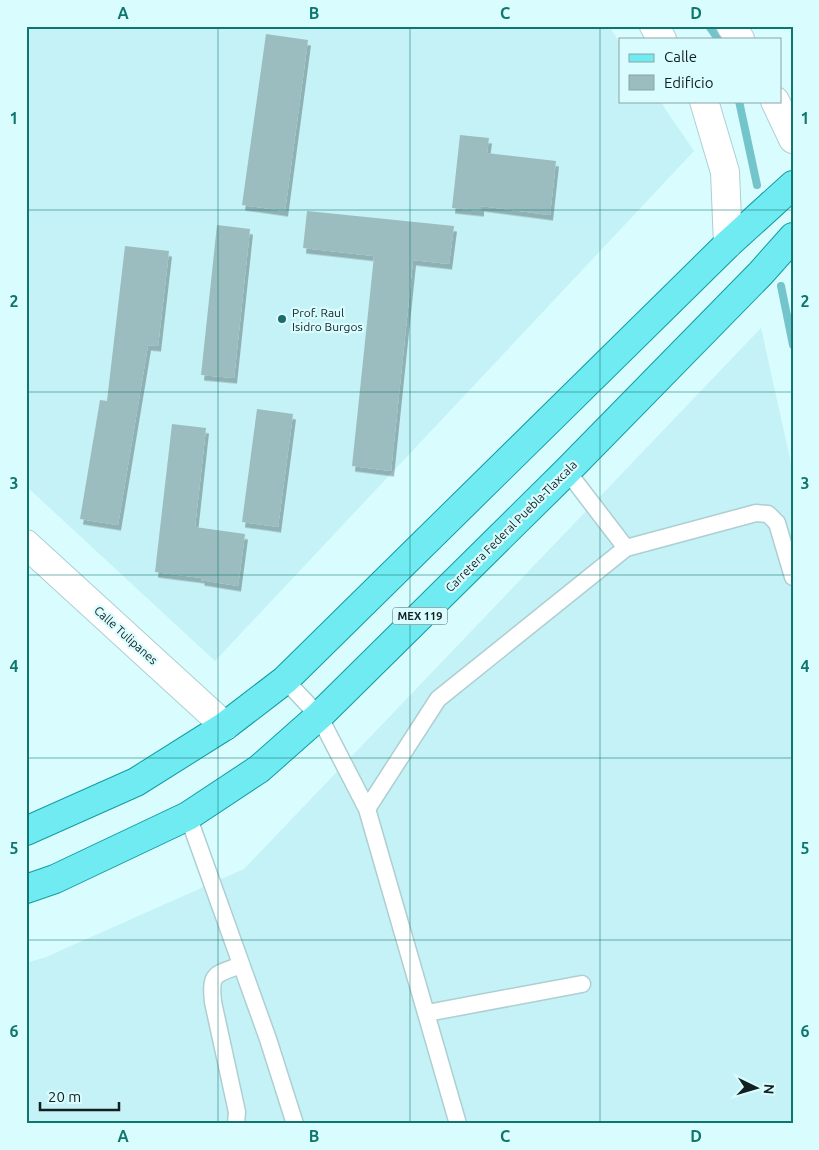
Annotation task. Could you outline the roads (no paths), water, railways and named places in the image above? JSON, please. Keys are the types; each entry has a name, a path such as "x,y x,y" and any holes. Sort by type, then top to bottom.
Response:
{"main road":[{"path":"26,831 136,782 225,726 285,680 728,244 793,185"},
{"name":"Carretera Federal Puebla-Tlaxcala","path":"26,889 55,879 188,816 259,769 319,716 567,471 793,237"}],"street":[{"path":"654,26 661,38"},
{"path":"731,26 739,38"},
{"path":"704,102 725,172 728,244"},
{"path":"775,102 793,139"},
{"name":"Calle Tulipanes","path":"26,544 225,726"}],"lane":[{"path":"567,471 626,548"},
{"path":"368,808 438,700 626,548 756,513 768,514 777,523 793,576"},
{"path":"285,680 319,716 368,808 458,1124"},
{"path":"188,816 268,1039 295,1124"},
{"path":"236,1124 237,1112 213,1002 211,984 217,974 241,965"},
{"path":"427,1013 582,984"}],"waterway":[{"path":"709,26 717,38"},
{"path":"739,102 757,185"},
{"path":"781,286 793,345"}],"place":[{"name":"Prof. Raul Isidro Burgos","path":"282,319"}]}
